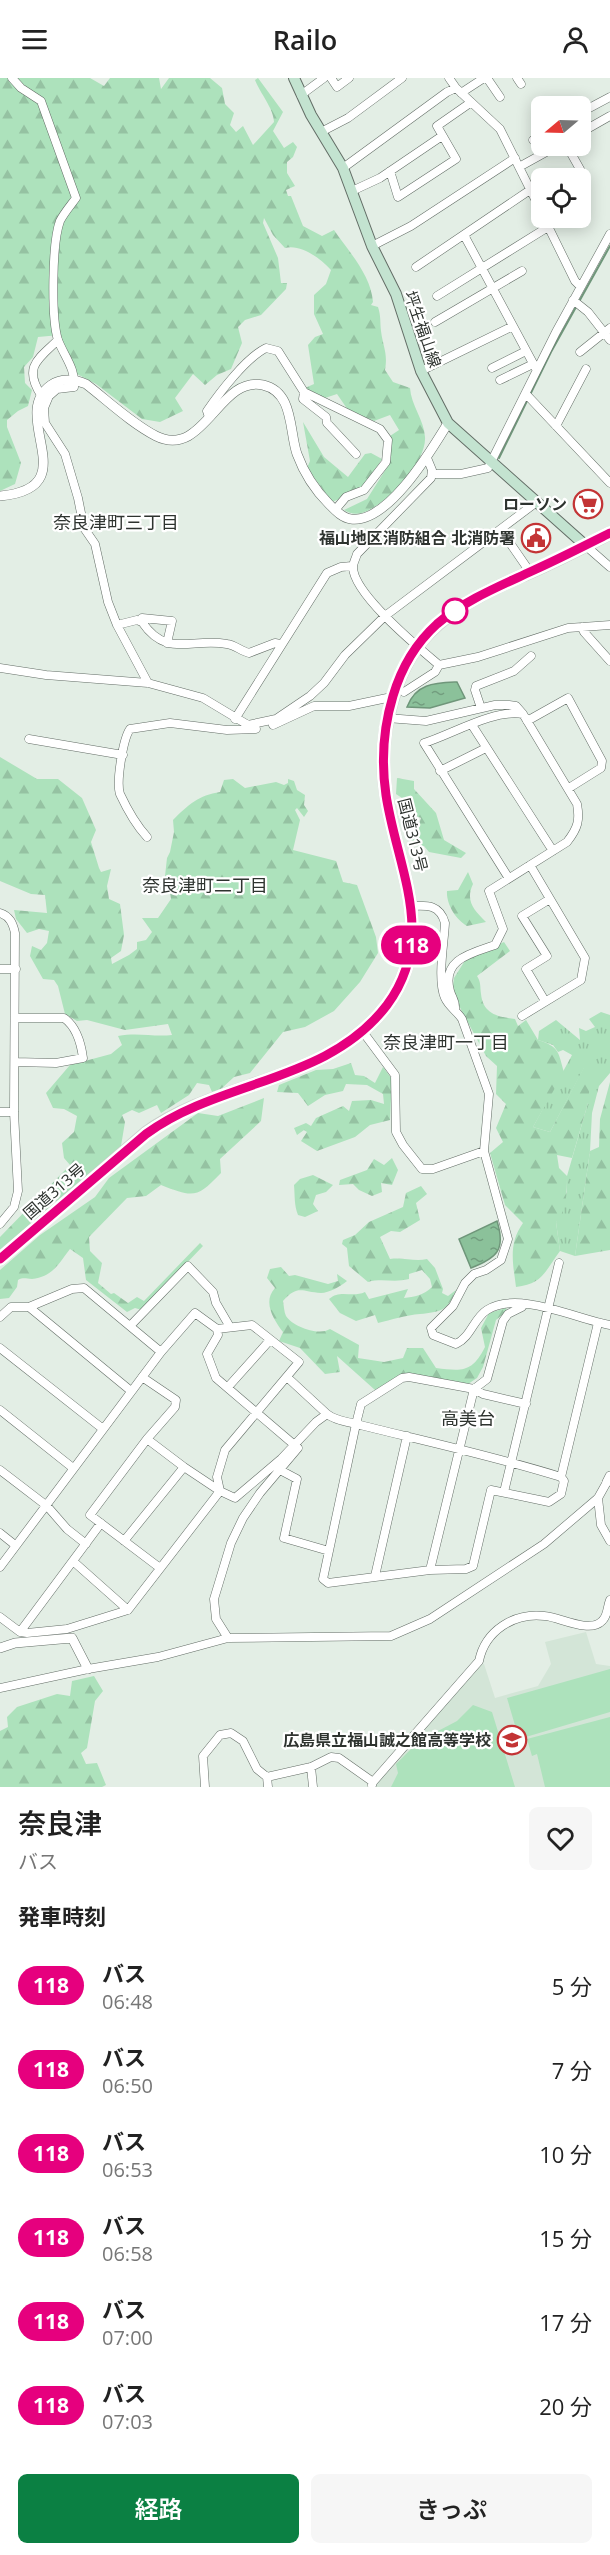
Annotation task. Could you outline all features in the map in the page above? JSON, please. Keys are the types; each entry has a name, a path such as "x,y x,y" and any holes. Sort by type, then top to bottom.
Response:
{"highway":[{"name":"国道313号","path":"0,1259 146,1134 169,1118 199,1104 313,1063 363,1032 389,1002 405,972 412,941 412,906 386,796 382,752 387,718 400,675 417,646 437,624 463,606 496,587 610,533"}],"main road":[{"name":"坪生福山線","path":"294,78 321,132 343,168 372,246 396,294 421,372 448,423 493,460 586,546"}],"street":[{"path":"12,78 21,88 41,101 75,198 61,219 54,249 56,265 53,314 58,340 75,375 75,380 74,387 57,389 49,396 44,408 45,423 65,454 84,528 95,544 108,602 117,625 148,683"},
{"path":"301,95 324,78"},
{"path":"331,78 336,87 349,78"},
{"path":"321,132 348,118 402,78"},
{"path":"416,267 530,190 500,129 470,103 449,78"},
{"path":"343,168 459,90 486,78 500,97"},
{"path":"591,107 610,97"},
{"path":"390,171 398,197 456,159 437,126 470,103"},
{"path":"591,127 610,116"},
{"path":"352,191 390,171 442,136"},
{"path":"519,167 539,156"},
{"path":"372,246 411,226 515,158"},
{"path":"437,296 545,228"},
{"path":"549,228 575,281 580,286"},
{"path":"432,474 479,472 488,468 528,396 536,366 576,302 580,286 610,234"},
{"path":"464,236 536,366"},
{"path":"435,322 522,271"},
{"path":"576,302 607,330 610,340"},
{"path":"421,372 513,326"},
{"path":"580,352 607,330"},
{"path":"41,395 33,382 32,370 36,360 58,340"},
{"path":"209,417 207,411 221,391 253,355 266,348 278,351 304,392 380,429 388,440 386,462 364,490 346,497 334,510"},
{"path":"492,368 526,351"},
{"path":"500,380 536,366"},
{"path":"556,426 586,369"},
{"path":"0,496 23,491 39,479 44,460 36,406 41,395 53,384 61,381 75,380 86,384 157,436 178,439 197,430 233,393 247,386 265,385 274,390 286,404 293,438 304,470 319,495 341,516 351,519 361,519 384,506 427,458 448,423"},
{"path":"304,392 303,399 326,417 327,423 356,454"},
{"path":"528,396 610,483"},
{"path":"427,458 432,470 432,478 357,554 352,566 355,576 372,602 439,665"},
{"path":"0,668 46,675 148,683 202,698 235,719 248,724 276,720 317,690 345,655 385,616 538,501"},
{"path":"501,530 530,572"},
{"path":"586,546 610,567"},
{"path":"235,719 280,644 327,573 341,567 352,566"},
{"path":"142,622 142,618 172,621 166,643"},
{"path":"117,625 142,622"},
{"path":"142,622 150,633 166,643 228,644 249,653 275,643 280,644"},
{"path":"404,692 435,672 439,665 478,657 568,628 610,625"},
{"path":"582,627 610,661"},
{"path":"481,708 475,690 476,686 514,671 531,656"},
{"path":"147,837 134,823 120,794 126,735 130,729 170,723 227,730 260,729 284,722 314,706 349,706 387,698"},
{"path":"525,718 568,698 602,761 601,768 568,788"},
{"path":"387,718 426,721 481,708 516,706 578,804 580,819 575,832 567,842 489,891 503,929 495,945 459,957 453,965 449,988 456,1005 455,1009"},
{"path":"508,877 424,743 499,714 513,712 525,718"},
{"path":"472,725 553,851"},
{"path":"29,739 123,755"},
{"path":"440,771 486,748"},
{"path":"522,1016 581,980 585,958 530,865"},
{"path":"545,1001 526,969 547,956 522,916 550,899"},
{"path":"412,906 424,905 437,908 442,913 445,922 442,984 445,997 462,1019 489,1094 484,1151 508,1239 501,1260 486,1270 474,1274 465,1283 453,1306 431,1328 433,1335 456,1344 463,1341 486,1310 508,1302 548,1309 610,1325"},
{"path":"0,913 5,914 13,923 15,933 14,1112 17,1200 0,1224"},
{"path":"0,969 16,969"},
{"path":"15,1018 64,1018 80,1041 84,1058 56,1063 15,1062"},
{"path":"363,1032 395,1076 396,1132 422,1169 433,1169 484,1151"},
{"path":"0,1112 14,1112"},
{"path":"504,1492 559,1263"},
{"path":"130,1326 188,1266 213,1292 216,1303 231,1327"},
{"path":"0,1317 11,1308 29,1307 72,1289 84,1288 160,1352"},
{"path":"430,1570 474,1389 487,1379 503,1321 508,1314 522,1307 523,1304"},
{"path":"29,1307 131,1391"},
{"path":"0,1567 160,1352 195,1313 217,1329 252,1325 299,1362 288,1378 225,1450 217,1477 220,1491"},
{"path":"561,1477 598,1323"},
{"path":"217,1329 218,1335 207,1354 216,1378 298,1448 260,1493 243,1518 231,1543 214,1599 216,1619 228,1638"},
{"path":"228,1387 270,1340"},
{"path":"0,1348 103,1429"},
{"path":"142,1377 176,1400 175,1407 147,1439 90,1515 160,1568"},
{"path":"288,1378 334,1419 356,1424 407,1436 512,1462 561,1477 564,1482 561,1494 549,1502 491,1490 473,1566 466,1569 430,1570 328,1583 323,1579 356,1424 361,1404 402,1378 409,1377 474,1389 483,1394 526,1404"},
{"path":"0,1410 74,1468"},
{"path":"147,1439 183,1467 235,1498 281,1459 316,1422 327,1414"},
{"path":"375,1576 407,1436"},
{"path":"124,1541 183,1467"},
{"path":"0,1470 47,1506 67,1529 86,1544"},
{"path":"280,1470 297,1479 284,1538 329,1551"},
{"path":"0,1688 88,1668 158,1657 228,1638 391,1636 430,1620 544,1544 598,1498 608,1479"},
{"path":"0,1617 20,1632 67,1629 128,1610 220,1491"},
{"path":"598,1498 598,1510 609,1536"},
{"path":"20,1632 101,1524"},
{"path":"0,1533 15,1545"},
{"path":"74,1562 128,1610"},
{"path":"267,1777 311,1767 331,1757 339,1758 372,1785 479,1661 483,1646 491,1634 502,1625 522,1617 536,1616 545,1616 576,1625 596,1624 604,1620 610,1600"},
{"path":"0,1648 15,1643 72,1638 88,1668"},
{"path":"205,1787 203,1756 220,1735 231,1733 243,1741 258,1769 267,1777 268,1787"},
{"path":"311,1767 313,1787"}],"shaded area":[{"name":"広島県立福山誠之館高等学校","path":"586,1632 596,1664 610,1666 610,1787 374,1787 477,1666 484,1664 495,1698 538,1686 551,1664 545,1642"}],"green space":[{"path":"0,78 90,78 104,86 110,78 159,78 161,89 169,78 210,78 222,88 225,104 234,113 230,125 236,132 243,126 253,145 274,122 272,112 255,80 258,78 283,112 273,131 284,148 293,142 297,147 293,157 287,162 287,173 295,186 286,190 288,196 291,196 303,226 322,236 334,230 364,273 371,292 373,302 371,305 378,307 379,310 386,354 385,370 393,382 410,388 425,437 424,447 412,471 393,493 362,513 357,514 344,510 367,499 391,459 390,436 399,430 390,415 374,421 348,410 337,394 325,398 305,388 314,384 308,345 315,337 323,334 314,314 314,295 326,284 331,270 304,250 285,248 273,235 264,218 263,223 278,258 281,283 287,283 286,289 261,315 245,320 238,327 242,343 231,369 217,375 205,385 193,374 175,398 183,411 160,422 142,419 96,384 77,374 60,335 38,337 33,357 24,367 25,383 32,390 28,406 7,420 7,427 21,463 15,484 0,491"},
{"path":"303,422 324,457 348,477 365,454 371,453 382,459 363,489 332,502 307,468 310,461"},
{"path":"0,757 37,779 58,779 82,798 96,830 91,842 99,868 101,872 111,869 107,886 109,899 120,904 124,935 121,951 111,958 112,964 137,949 137,942 146,940 152,932 142,918 158,918 171,899 165,876 174,832 173,820 194,802 220,792 224,780 233,779 245,788 276,782 284,785 288,783 288,779 294,781 297,790 305,795 304,805 308,811 304,817 297,808 295,810 300,820 293,850 336,861 343,882 357,885 376,937 378,953 360,982 334,1011 305,1027 283,1032 250,1073 234,1077 221,1089 212,1092 209,1085 197,1083 189,1095 161,1113 157,1105 139,1113 132,1110 122,1115 125,1122 121,1146 0,1253 0,1237 70,1165 64,1158 62,1143 74,1132 77,1116 64,1109 53,1108 46,1093 70,1065 111,1054 122,1045 118,1036 172,1035 168,1024 125,1030 87,1020 77,1021 65,1014 58,986 54,980 43,979 30,956 32,946 41,950 47,943 49,931 39,929 27,933 16,919 14,910 47,913 45,895 31,894 0,881"},
{"path":"397,778 414,781 414,789 436,813 444,840 466,853 461,858 429,852 424,846 415,845 408,833 417,830 421,818 411,814 405,800 396,794"},
{"path":"468,872 473,884 470,900 486,922 467,926 452,911 447,891 458,890"},
{"path":"504,942 510,951 477,976 482,1001 492,1013 515,1019 518,1026 526,1020 538,1040 557,1051 564,1072 533,1127 550,1132 584,1067 592,1063 588,1103 572,1158 557,1155 559,1168 567,1176 564,1207 556,1222 560,1251 538,1280 516,1287 513,1246 523,1223 505,1205 490,1153 503,1142 496,1128 506,1104 496,1094 497,1066 486,1056 457,1002 453,987 454,978 466,959"},
{"path":"601,1012 610,1015 610,1073 599,1086 592,1113 590,1151 575,1256 560,1251 556,1222 567,1192 567,1176 588,1103 584,1068 550,1132 533,1127 572,1055 563,1050 558,1052 553,1045 538,1040 539,1031 556,1020 580,1040 579,1028 586,1031 595,1027 589,1019"},
{"path":"351,1063 355,1075 364,1076 375,1083 383,1067 392,1079 390,1120 370,1125 355,1137 317,1151 301,1141 307,1132 304,1130 297,1135 294,1128 306,1123 311,1126 316,1118 343,1106 349,1111 352,1101 371,1100 384,1104 383,1094 367,1085 346,1084 343,1091 325,1095 308,1106 298,1093 277,1092 279,1085 316,1070 333,1069"},
{"path":"610,1082 610,1250 575,1256 590,1151 599,1147 600,1119"},
{"path":"264,1098 261,1121 220,1159 221,1173 206,1187 188,1194 161,1185 146,1196 127,1198 89,1237 90,1251 102,1263 98,1283 111,1294 114,1293 128,1303 137,1297 144,1301 200,1243 203,1246 142,1310 135,1308 127,1312 86,1280 83,1258 70,1249 51,1272 32,1279 18,1280 17,1287 9,1298 0,1299 0,1270 40,1235 95,1197 109,1178 198,1113 218,1116"},
{"path":"392,1158 398,1170 392,1185 381,1183 382,1192 372,1196 359,1190 353,1184 339,1185 340,1180 367,1170 374,1159 384,1165"},
{"path":"313,1175 333,1185 326,1192 316,1195 313,1204 318,1211 305,1217 298,1215 294,1185 300,1179"},
{"path":"421,1186 427,1194 416,1203 420,1220 400,1232 391,1231 380,1237 390,1259 427,1259 435,1268 443,1289 442,1293 448,1296 456,1290 450,1302 438,1311 378,1323 375,1315 356,1321 340,1313 329,1299 333,1296 365,1292 369,1299 408,1289 404,1298 419,1295 432,1287 430,1279 422,1270 409,1274 409,1279 368,1282 349,1266 347,1248 342,1244 343,1240 355,1235 369,1222 403,1207 406,1193"},
{"path":"281,1267 289,1276 295,1275 328,1284 338,1281 337,1274 347,1281 324,1293 300,1290 293,1292 283,1301 285,1314 294,1324 313,1331 330,1329 359,1345 358,1358 384,1362 403,1358 407,1348 423,1348 436,1368 460,1370 476,1362 485,1347 481,1328 489,1313 506,1308 507,1311 496,1320 483,1367 477,1378 468,1384 405,1373 375,1390 337,1356 340,1372 325,1374 300,1348 279,1341 283,1332 269,1305 271,1293 275,1288 267,1278 270,1269"},
{"path":"610,1669 610,1712 519,1739 507,1698"},
{"path":"94,1676 103,1691 95,1701 87,1748 81,1753 86,1764 97,1763 106,1785 102,1787 0,1787 0,1731 8,1727 7,1717 17,1707 57,1694 70,1696 72,1681"},
{"path":"473,1705 492,1712 515,1787 391,1787 398,1773 396,1764 419,1741 457,1721"},
{"path":"610,1717 610,1787 545,1787 537,1754 532,1756 527,1739"}],"water":[{"path":"457,682 465,698 430,708 407,707 416,693 427,686"},
{"path":"497,1221 500,1246 497,1252 487,1261 471,1268 459,1239"}],"waterway":[{"path":"499,458 551,352 610,246"}],"bus line":[{"name":"118","path":"0,1259 146,1134 169,1118 199,1104 313,1063 347,1044 377,1017 389,1002 405,972 412,941 412,906 386,796 382,752 387,718 400,675 417,646 437,624 448,616 496,587 610,533"}],"place":[{"name":"ローソン","path":"588,504"},
{"name":"福山地区消防組合 北消防署","path":"536,538"},
{"name":"広島県立福山誠之館高等学校","path":"512,1740"}],"district":[{"name":"奈良津町三丁目","path":"116,522"},
{"name":"奈良津町二丁目","path":"205,885"},
{"name":"奈良津町一丁目","path":"446,1042"},
{"name":"高美台","path":"468,1418"}]}
